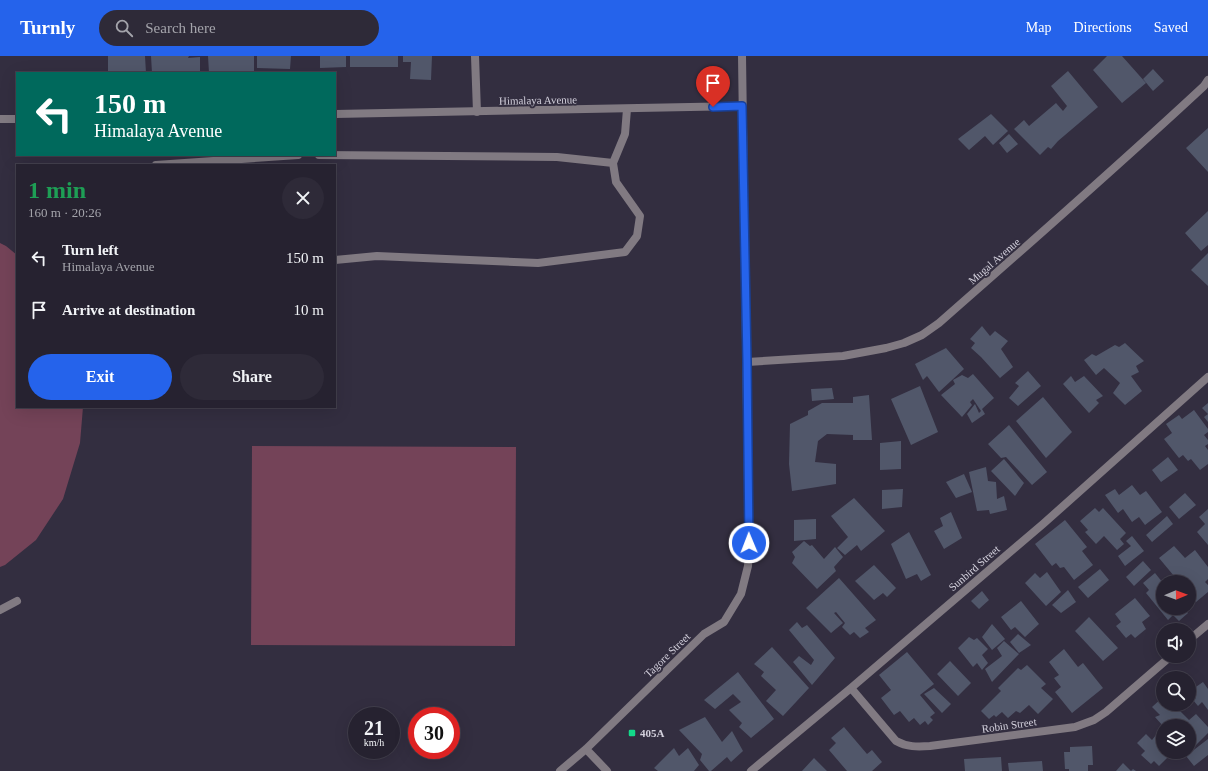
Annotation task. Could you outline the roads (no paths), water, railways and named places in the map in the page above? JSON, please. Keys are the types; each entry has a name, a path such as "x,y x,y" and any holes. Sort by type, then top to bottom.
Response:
{"street":[{"path":"475,56 477,112"},
{"name":"Tagore Street","path":"560,771 586,749 704,634 724,622 742,594 749,552 742,56"},
{"name":"Mugal Avenue","path":"747,362 843,356 904,343 922,334 939,323 1046,230 1157,130 1204,86 1208,80"},
{"name":"Himalaya Avenue","path":"336,114 742,106"},
{"path":"336,260 377,256 538,263 625,252 638,236 640,216 616,182 613,163 625,134 627,109"},
{"path":"0,119 16,119"},
{"path":"336,155 558,157 613,163"},
{"path":"170,164 284,156"},
{"name":"Sunbird Street","path":"751,771 851,688 1043,524 1208,377"},
{"path":"0,610 17,601"},
{"path":"1196,634 1208,624"},
{"name":"Robin Street","path":"851,688 896,740 904,745 912,747 930,746 1075,727 1094,720 1106,712 1163,663"},
{"path":"586,749 607,771"}],"place":[{"name":"405A","path":"632,733"}]}
